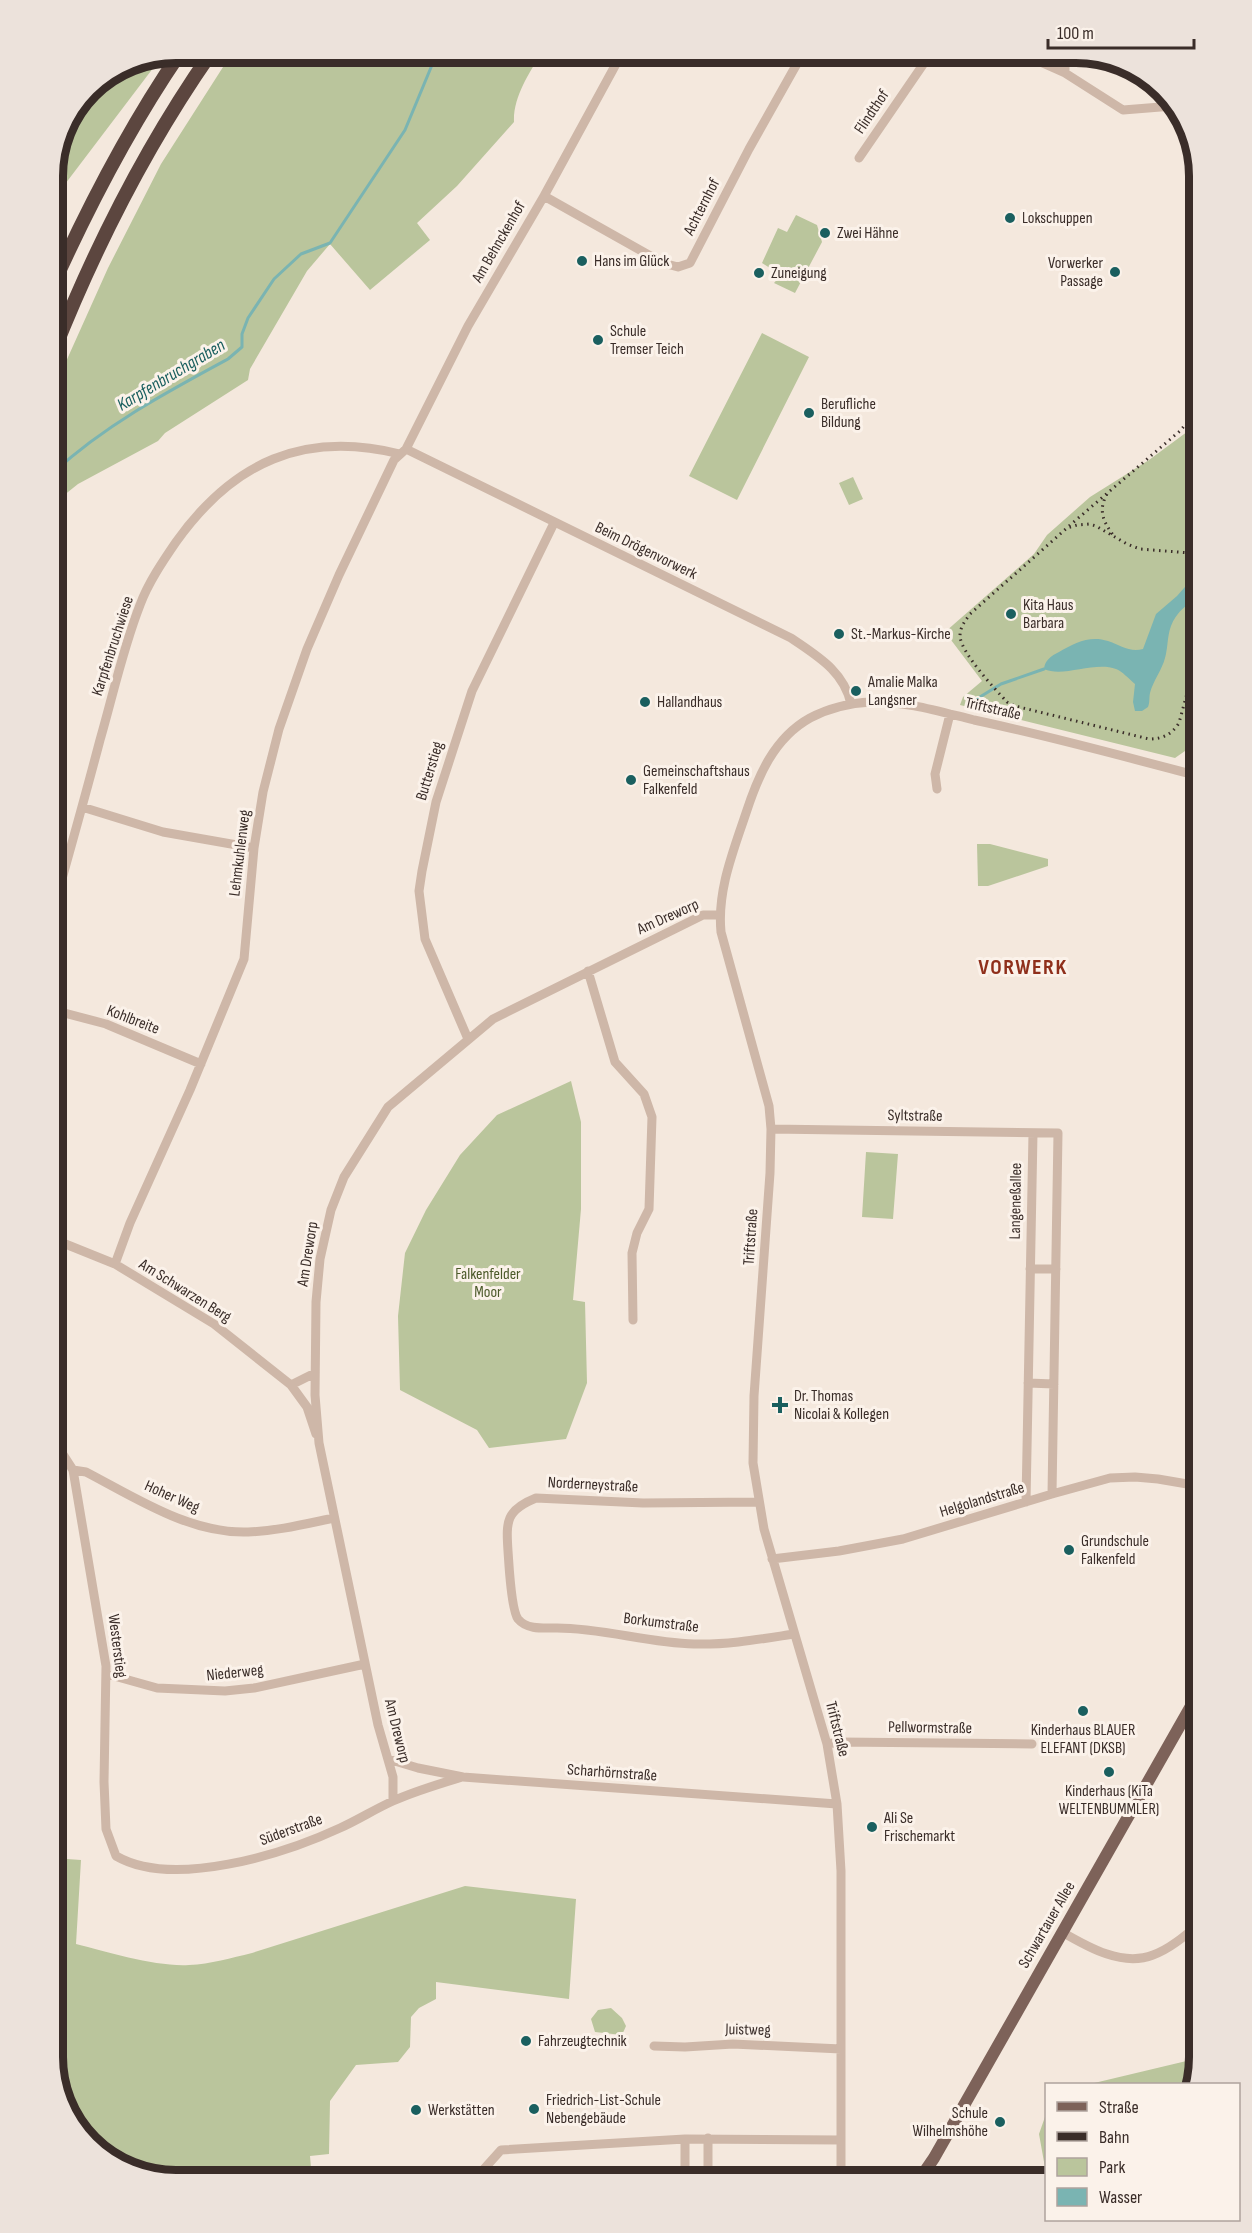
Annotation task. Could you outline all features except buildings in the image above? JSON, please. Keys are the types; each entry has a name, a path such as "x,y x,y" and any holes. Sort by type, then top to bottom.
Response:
{"highway":[{"path":"63,263 79,227 126,138 173,63"},
{"path":"63,328 107,228 145,157 204,63"}],"main road":[{"name":"Schwartauer Allee","path":"926,2170 1189,1711"}],"street":[{"name":"Am Behnckenhof","path":"403,452 468,326 544,196 617,63"},
{"name":"Achternhof","path":"544,196 663,263 678,267 690,262 751,145 797,63"},
{"name":"Flindthof","path":"859,158 924,63"},
{"path":"1042,63 1065,73 1123,110 1166,107"},
{"path":"1065,63 1065,73"},
{"name":"Karpfenbruchwiese","path":"63,875 140,603 165,557 191,521 213,497 239,477 258,465 281,456 324,446 403,452"},
{"name":"Beim Drögenvorwerk","path":"403,452 791,638 827,664 843,681 848,688 851,704"},
{"name":"Lehmkuhlenweg","path":"115,1264 130,1223 201,1064 244,959 254,848 263,792 279,729 307,649 348,555 394,460 403,452"},
{"name":"Butterstieg","path":"468,1039 425,939 419,891 422,871 436,802 472,691 554,523"},
{"name":"Triftstraße","path":"841,2170 841,1871 837,1804 827,1744 772,1559 758,1502 753,1463 754,1396 771,1129 769,1106 721,932 723,888 758,777 772,754 789,733 809,719 828,710 851,704 873,702 897,704 950,714 1189,773"},
{"path":"937,789 935,774 950,714"},
{"path":"82,807 164,832 254,848"},
{"name":"Am Dreworp","path":"393,1800 393,1777 365,1664 319,1443 315,1373 316,1302 320,1259 331,1210 344,1177 388,1107 493,1019 703,915 720,915"},
{"path":"588,971 615,1062 645,1094 652,1117 649,1209 637,1233 632,1253 633,1320"},
{"name":"Kohlbreite","path":"63,1013 106,1024 201,1064"},
{"name":"Syltstraße","path":"771,1129 1058,1133 1056,1269"},
{"name":"Langeneßallee","path":"1026,1502 1033,1133"},
{"name":"Am Schwarzen Berg","path":"63,1243 115,1264 214,1324 291,1385 307,1407 319,1443"},
{"path":"1030,1269 1056,1269 1052,1494"},
{"path":"291,1385 315,1373"},
{"path":"1028,1383 1054,1384"},
{"name":"Westerstieg","path":"63,1453 74,1470 107,1674 104,1782 106,1829 116,1856 122,1860"},
{"name":"Hoher Weg","path":"74,1470 86,1472 194,1525 222,1531 275,1530 334,1518"},
{"name":"Helgolandstraße","path":"772,1559 839,1551 903,1539 1110,1478 1135,1477 1189,1484"},
{"name":"Norderneystraße","path":"524,1623 515,1611 507,1534 507,1522 512,1512 524,1502 536,1498 643,1503 758,1502"},
{"name":"Borkumstraße","path":"524,1623 535,1628 581,1629 694,1644 747,1641 794,1634"},
{"name":"Niederweg","path":"107,1674 158,1688 225,1691 254,1688 365,1664"},
{"name":"Pellwormstraße","path":"827,1744 840,1742 1032,1744"},
{"name":"Scharhörnstraße","path":"388,1759 462,1777 837,1804"},
{"name":"Süderstraße","path":"122,1860 141,1866 168,1869 198,1868 246,1861 290,1849 340,1828 393,1800 462,1777"},
{"path":"1062,1932 1088,1947 1113,1956 1134,1959 1153,1956 1189,1932"},
{"name":"Juistweg","path":"654,2046 733,2044 841,2049"},
{"path":"483,2170 501,2150 708,2138 841,2140"},
{"path":"708,2138 708,2170"},
{"path":"685,2139 685,2170"}],"green space":[{"path":"226,63 535,63 519,95 514,122 457,186 417,223 430,240 370,290 330,244 307,271 250,369 248,380 165,433 158,441 78,484 63,496 63,368 108,268 161,164"},
{"path":"156,65 63,187 63,168 67,146 86,107 101,91 119,78"},
{"path":"796,215 817,225 822,242 795,293 774,283 781,275 762,263 778,228 787,232"},
{"path":"762,333 809,357 737,500 689,476"},
{"path":"1189,430 1189,736 1185,751 1175,758 960,705 963,697 982,681 945,632 1034,554 1047,535 1090,497 1149,460"},
{"path":"853,477 863,499 849,505 839,483"},
{"path":"63,523 67,524 63,539"},
{"path":"977,844 990,844 1048,859 1048,866 988,886 978,886"},
{"name":"Falkenfelder Moor","path":"571,1081 581,1122 581,1209 573,1300 585,1302 587,1383 566,1439 489,1448 477,1430 400,1390 398,1316 405,1253 426,1210 460,1155 497,1115"},
{"path":"866,1152 898,1154 893,1219 862,1217"},
{"path":"63,1859 81,1860 76,1944 162,1964 189,1965 252,1953 465,1886 576,1899 569,1999 436,1982 436,1999 419,2008 411,2017 410,2047 398,2062 356,2065 330,2101 329,2154 310,2156 311,2170 168,2170 139,2164 126,2158 113,2151 91,2132 72,2100 63,2065"},
{"path":"611,2008 622,2018 626,2026 622,2035 595,2032 591,2019 598,2010"},
{"path":"1189,2060 1186,2083 1094,2083"},
{"path":"1045,2117 1045,2167 1039,2134"}],"water":[{"path":"1189,582 1189,604 1175,617 1171,626 1164,662 1151,689 1148,707 1142,711 1135,711 1133,702 1135,684 1116,669 1098,667 1060,672 1044,669 1047,661 1053,655 1089,639 1101,639 1129,649 1143,649 1156,614"}],"waterway":[{"name":"Karpfenbruchgraben","path":"63,464 115,424 228,359 242,347 242,334 248,318 274,279 301,254 330,243 405,130 433,63"},
{"path":"975,700 1001,684 1044,669"}],"railway":[{"path":"1069,526 1181,430 1189,419"},
{"path":"1107,494 1102,510 1113,535"},
{"path":"1189,553 1140,549 1089,524 1067,528 970,614 962,627 960,636 972,661 1007,702 1015,706 1149,739 1167,735 1179,723 1189,686"}],"place":[{"name":"Lokschuppen","path":"1010,218"},
{"name":"Zwei Hähne","path":"825,233"},
{"name":"Hans im Glück","path":"582,261"},
{"name":"Vorwerker Passage","path":"1115,272"},
{"name":"Zuneigung","path":"759,273"},
{"name":"Schule Tremser Teich","path":"598,340"},
{"name":"Berufliche Bildung","path":"809,413"},
{"name":"Kita Haus Barbara","path":"1011,614"},
{"name":"St.-Markus-Kirche","path":"839,634"},
{"name":"Amalie Malka Langsner","path":"856,691"},
{"name":"Hallandhaus","path":"645,702"},
{"name":"Gemeinschaftshaus Falkenfeld","path":"631,780"},
{"name":"Dr. Thomas Nicolai & Kollegen","path":"780,1405"},
{"name":"Grundschule Falkenfeld","path":"1069,1550"},
{"name":"Kinderhaus BLAUER ELEFANT (DKSB)","path":"1083,1711"},
{"name":"Kinderhaus (KiTa WELTENBUMMLER)","path":"1109,1772"},
{"name":"Ali Se Frischemarkt","path":"872,1827"},
{"name":"Fahrzeugtechnik","path":"526,2041"},
{"name":"Friedrich-List-Schule Nebengebäude","path":"534,2109"},
{"name":"Werkstätten","path":"416,2110"},
{"name":"Schule Wilhelmshöhe","path":"1000,2122"}],"district":[{"name":"VORWERK","path":"1023,967"}]}
